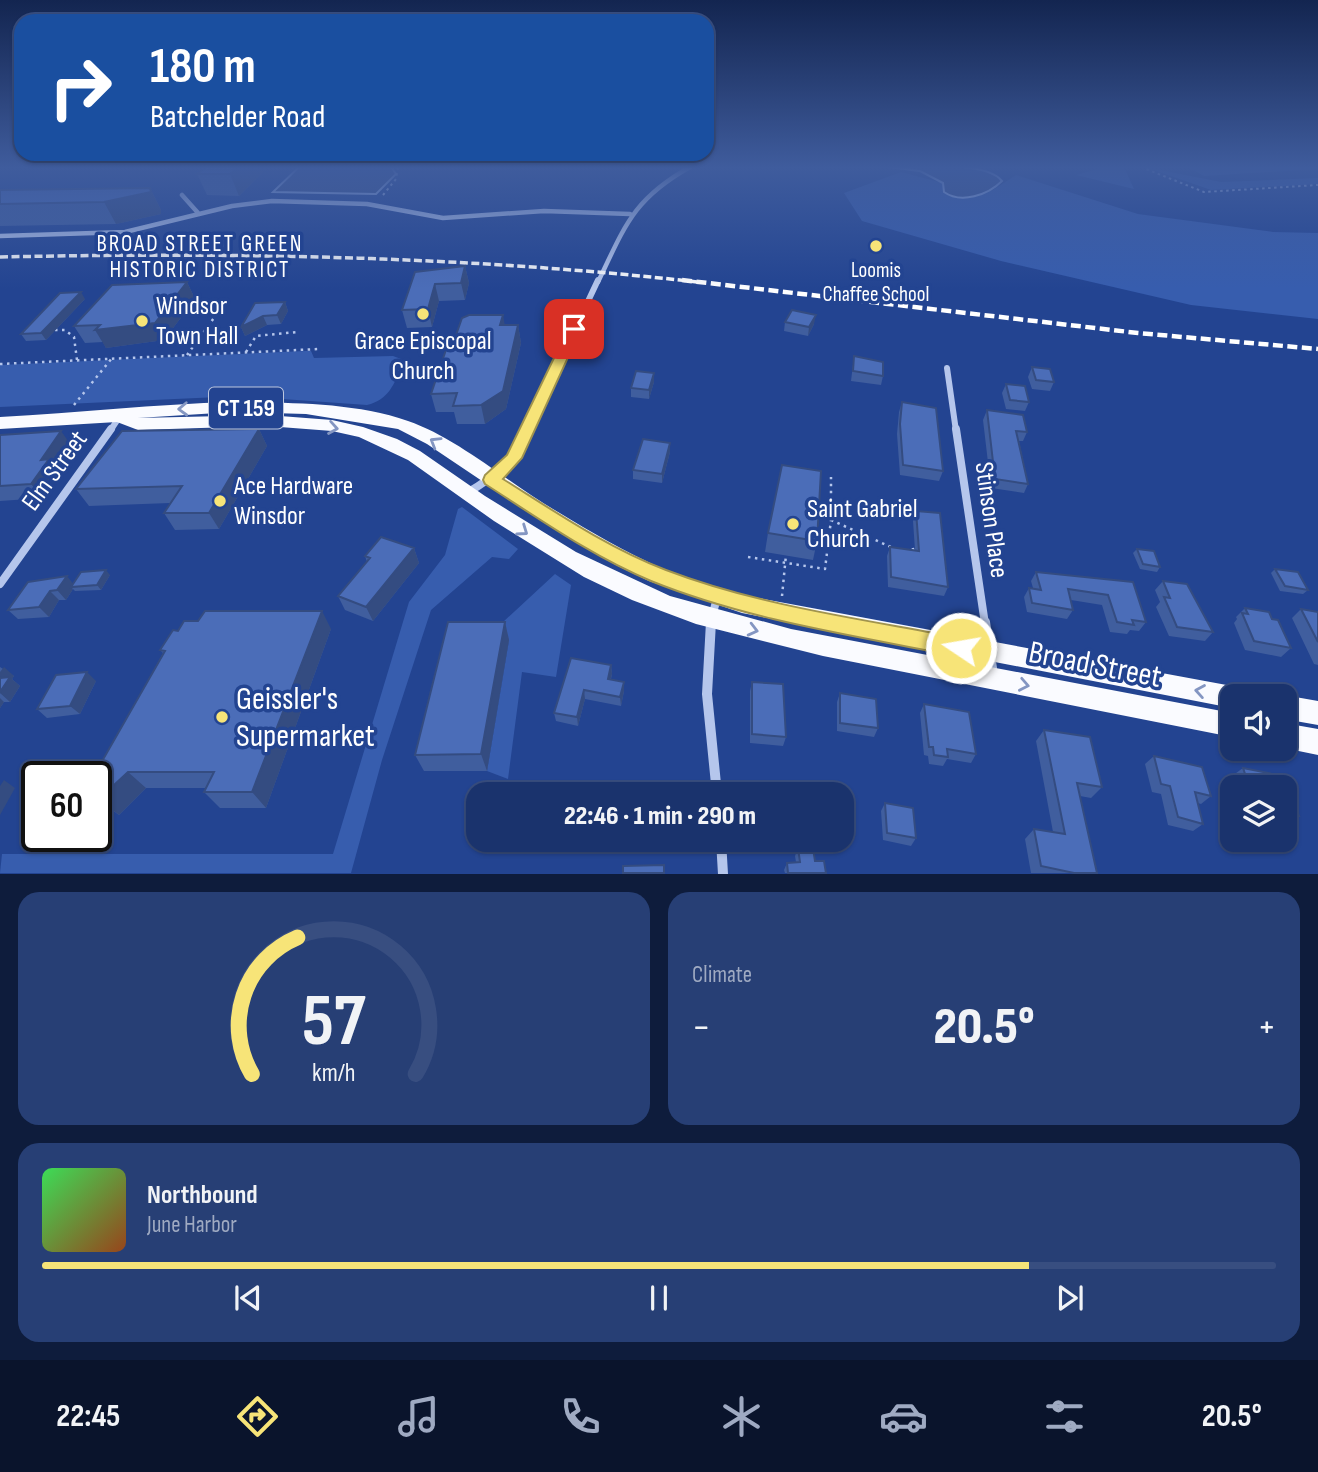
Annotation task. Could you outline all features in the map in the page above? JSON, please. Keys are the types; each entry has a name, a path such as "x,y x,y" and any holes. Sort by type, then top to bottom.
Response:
{"main road":[{"name":"Broad Street","path":"0,423 120,416 138,424 302,416 373,418 403,425 433,440 491,480 623,559 656,575 718,596 779,612 1220,695"},
{"name":"Broad Street","path":"302,416 390,443 583,568 626,588 709,619 827,648 1220,723"},
{"path":"361,433 373,418"},
{"path":"1297,709 1318,713"},
{"path":"1297,737 1318,741"}],"street":[{"path":"193,208 199,214"},
{"path":"0,236 116,233 234,208"},
{"path":"387,208 443,218 544,211 630,214"},
{"path":"467,493 491,480 514,458 630,214 637,208"},
{"name":"Stinson Place","path":"947,368 994,679"},
{"name":"Elm Street","path":"0,584 120,416"},
{"path":"716,782 706,653 709,619 718,596"},
{"path":"721,852 723,873"}],"path":[{"path":"187,355 226,300"},
{"path":"48,330 71,332 77,360"},
{"path":"246,352 256,336 297,332"},
{"path":"0,364 319,349"},
{"path":"73,405 112,358"},
{"path":"748,557 825,569 831,520 831,477"},
{"path":"831,520 904,553 914,547 922,548"},
{"path":"779,612 786,555"}],"shaded area":[{"path":"854,208 1119,208 1138,214 1273,232 1318,233 1318,319 1191,305 1001,261 862,221"},
{"path":"311,351 314,358 393,356 401,359 403,364 386,395 367,405 241,396 0,407 0,365"},
{"path":"462,507 518,549 509,559 492,557 431,610 382,760 351,873 0,873 2,854 333,854 409,602 445,555 458,509"},
{"path":"555,574 571,585 556,677 522,672 508,779 487,771 509,640 502,623"}],"building":[{"path":"465,266 461,283 435,284 428,309 402,310 415,272"},
{"path":"187,282 155,323 95,330 100,325 74,326 112,285"},
{"path":"81,292 41,333 21,334 60,293"},
{"path":"285,302 277,315 263,316 241,327 255,303"},
{"path":"792,310 816,315 809,327 785,322"},
{"path":"469,315 503,315 500,325 518,325 503,391 481,405 453,406 457,393 431,394 451,335 456,335 462,318"},
{"path":"854,356 883,362 883,376 853,371"},
{"path":"1032,367 1050,369 1054,382 1036,380"},
{"path":"636,371 654,373 649,390 631,388"},
{"path":"1006,384 1025,386 1029,402 1010,400"},
{"path":"902,402 936,408 943,471 903,465 900,424"},
{"path":"987,410 1023,415 1027,432 1016,431 1028,484 995,479"},
{"path":"259,429 209,513 164,513 182,486 76,489 122,431"},
{"path":"61,431 41,460 49,459 31,484 0,486 0,435"},
{"path":"643,439 670,443 662,474 633,470"},
{"name":"Saint Gabriel Church","path":"782,465 821,471 817,541 768,533"},
{"path":"916,511 940,513 948,587 891,577 890,547 919,551"},
{"path":"381,537 414,548 366,607 338,596 370,558 365,556"},
{"path":"1137,549 1154,551 1160,567 1143,564"},
{"path":"1275,569 1298,572 1308,590 1285,586"},
{"path":"106,570 97,585 71,587 81,572"},
{"path":"1036,572 1133,582 1146,622 1132,620 1134,625 1117,622 1108,595 1068,589 1073,610 1032,603 1029,588 1041,590"},
{"path":"67,576 57,590 50,591 39,607 8,610 28,582"},
{"path":"1163,581 1187,584 1213,632 1177,627 1164,597 1170,598"},
{"path":"1245,608 1269,612 1272,619 1278,620 1291,648 1254,641 1242,613 1248,614"},
{"path":"1301,609 1318,612 1318,642"},
{"path":"205,611 322,611 252,792 204,792 214,772 128,772 112,787 112,761 102,761 165,651 160,650 173,630 178,631 184,621 198,621"},
{"path":"448,622 505,622 481,754 415,755"},
{"path":"571,658 611,665 608,679 624,682 620,697 584,690 577,717 554,713"},
{"path":"87,672 70,706 37,709 56,675"},
{"path":"10,677 0,692 0,678"},
{"path":"752,682 783,684 786,737 752,734"},
{"path":"840,693 876,699 878,728 840,723"},
{"path":"924,704 969,712 976,754 947,749 948,757 934,755 933,747 929,747"},
{"path":"1044,730 1090,737 1102,787 1077,783 1097,873 1074,873 1041,866 1034,829 1065,834"},
{"path":"1154,756 1202,767 1211,796 1195,792 1203,824 1178,817 1170,786 1161,784"},
{"path":"1243,768 1278,775 1245,775"},
{"path":"885,803 913,808 916,838 887,833"},
{"path":"799,852 814,852 815,861 824,861 826,873 788,873 787,863 800,862"},
{"path":"664,865 664,873 623,873 623,866"}],"railway":[{"path":"0,257 175,255 437,261 698,282"},
{"path":"682,280 1138,333 1318,349"}],"place":[{"name":"Loomis Chaffee School","path":"876,246"},
{"name":"Grace Episcopal Church","path":"423,314"},
{"name":"Windsor Town Hall","path":"142,321"},
{"name":"Ace Hardware Winsdor","path":"220,501"},
{"name":"Saint Gabriel Church","path":"793,524"},
{"name":"Geissler's Supermarket","path":"222,717"}],"district":[{"name":"BROAD STREET GREEN HISTORIC DISTRICT","path":"200,257"}],"route":[{"path":"574,329 514,458 491,480 567,527 656,575 742,604 961,648"}]}
